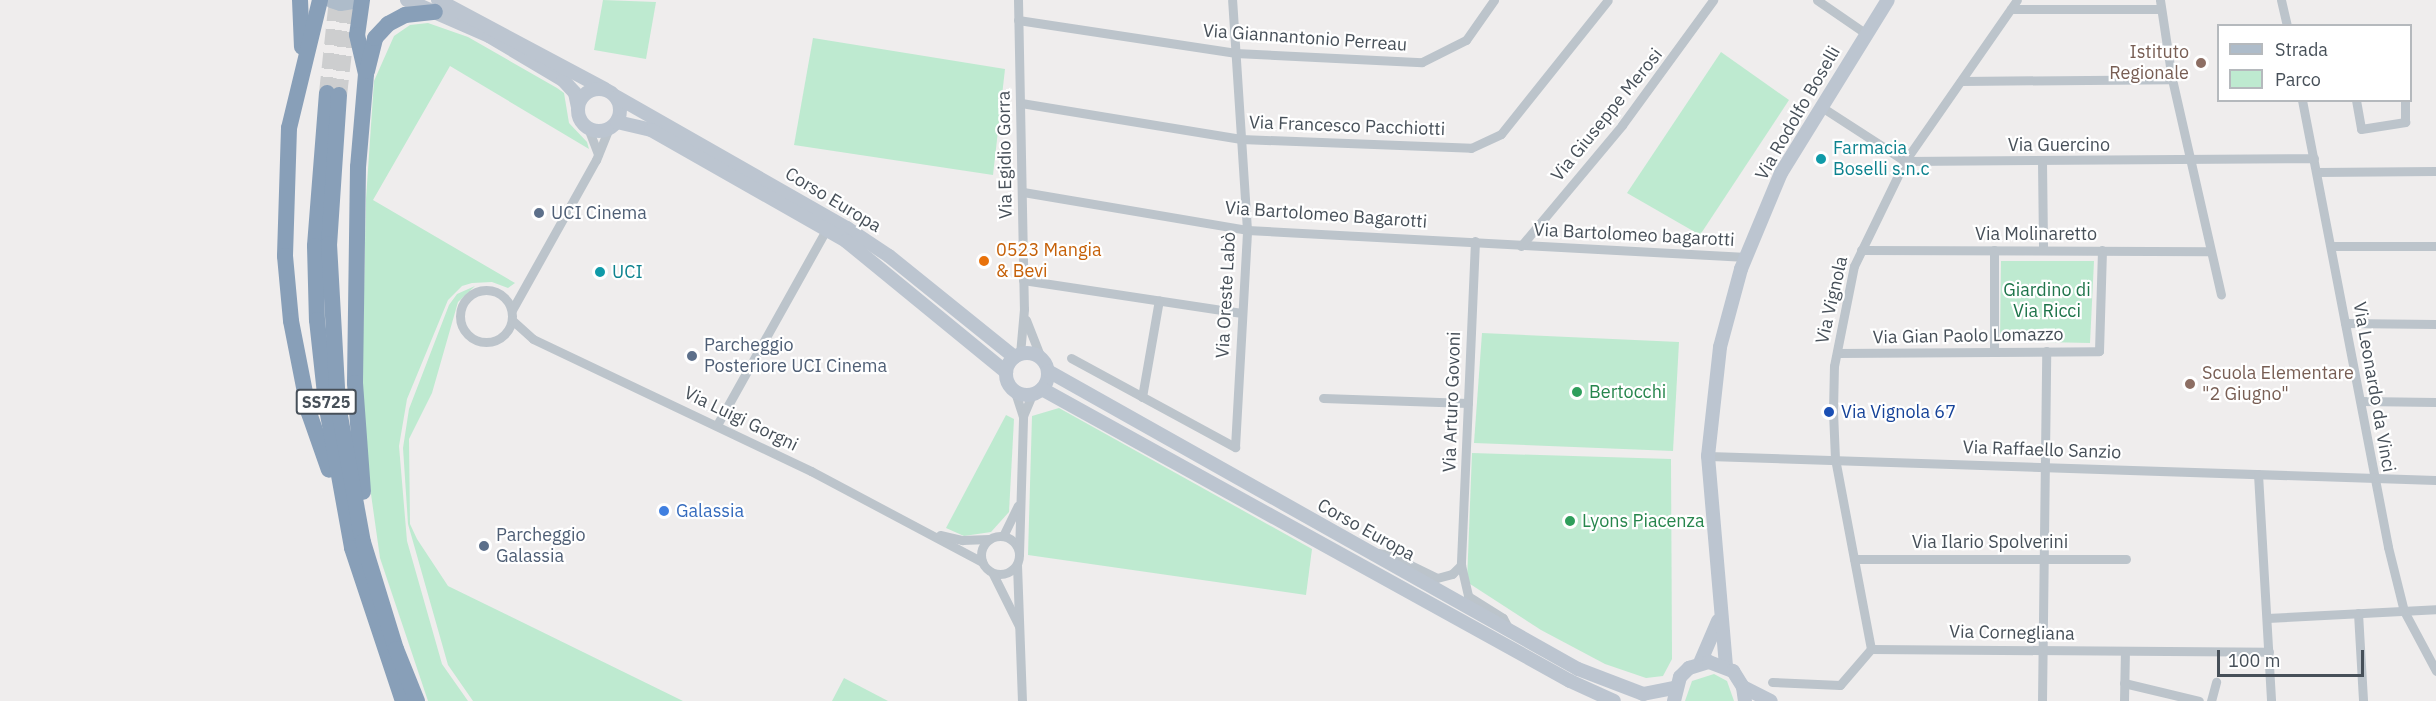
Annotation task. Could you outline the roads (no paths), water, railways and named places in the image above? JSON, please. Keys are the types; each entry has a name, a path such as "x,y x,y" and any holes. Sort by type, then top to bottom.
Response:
{"highway":[{"path":"300,0 300,71"},
{"path":"320,0 300,71 289,128 285,185 291,321 309,414 341,503"},
{"path":"361,0 357,35 366,74"},
{"path":"380,600 362,480 355,395 358,167 366,74 375,38 388,24 405,15 437,6"},
{"name":"SS725","path":"403,701 368,603 341,503 317,320 315,246 333,94 328,244 330,316 338,405 353,497 380,600 417,701"}],"main road":[{"path":"331,0 361,0"},
{"path":"407,0 437,6 563,80 575,93 580,119 588,128 612,126 621,110 611,93 587,92 578,107"},
{"name":"Via Rodolfo Boselli","path":"1726,666 1708,456 1720,347 1746,257 1781,173 1865,33 1888,0"},
{"name":"Corso Europa","path":"437,6 472,14 847,228 889,256 1017,356 1041,358"},
{"name":"Corso Europa","path":"612,126 651,130 866,254 1006,372 1015,392 1037,392 1544,667 1614,701"},
{"path":"1006,372 1017,356"},
{"path":"1037,392 1048,371 1041,358"},
{"name":"Corso Europa","path":"1048,371 1510,631 1618,686 1650,694 1674,694"},
{"name":"Via Rodolfo Boselli","path":"1674,694 1685,673 1700,663 1714,638 1720,604"},
{"path":"1700,663 1726,666 1744,694 1771,701"}],"street":[{"name":"Via Egidio Gorra","path":"1017,356 1024,309 1018,0"},
{"name":"Via Oreste Labò","path":"1142,397 1235,447 1247,230 1232,0"},
{"name":"Via Giannantonio Perreau","path":"1018,20 1235,53 1422,62 1466,40 1494,0"},
{"name":"Via Francesco Pacchiotti","path":"1021,103 1241,139 1472,148 1501,134 1608,0"},
{"name":"Via Giuseppe Merosi","path":"1521,246 1622,125 1713,0"},
{"path":"1817,0 1865,33"},
{"name":"Via Vignola","path":"1871,649 1835,459 1833,412 1837,353 1854,266 1905,161 2017,0"},
{"path":"2281,0 2286,24"},
{"path":"2011,9 2160,4 2172,79 2221,294"},
{"path":"1960,81 2172,79"},
{"name":"Via Leonardo da Vinci","path":"2302,102 2374,479 2404,611 2436,671"},
{"path":"2356,102 2361,129 2405,122 2405,102"},
{"path":"1820,106 1905,161"},
{"path":"523,289 504,297 481,290 467,298 460,313 464,330 470,337 487,342 504,335 523,289 612,126"},
{"path":"588,128 598,154"},
{"name":"Via Guercino","path":"1905,161 2042,162 2314,158"},
{"path":"2042,162 2043,250"},
{"path":"2317,172 2436,171"},
{"name":"Via Bartolomeo Bagarotti","path":"1023,192 1247,230 1475,241 1521,246"},
{"path":"717,425 826,230"},
{"name":"Via Arturo Govoni","path":"1475,241 1461,565 1468,596 1503,618 1510,631"},
{"name":"Via Bartolomeo bagarotti","path":"1521,246 1746,257"},
{"path":"2331,246 2436,246"},
{"name":"Via Molinaretto","path":"1861,250 2210,250"},
{"path":"1994,250 1994,351"},
{"name":"Via Gian Paolo Lomazzo","path":"1837,353 2099,351 2102,250"},
{"path":"1023,280 1242,313"},
{"path":"504,297 512,315"},
{"path":"1071,358 1142,397 1159,300"},
{"name":"Via Egidio Gorra","path":"1024,309 1041,358"},
{"name":"Via Luigi Gorgni","path":"512,315 533,339"},
{"path":"2345,323 2436,324"},
{"name":"Via Luigi Gorgni","path":"504,335 533,339 717,425 932,533 982,562"},
{"path":"2042,701 2046,351"},
{"path":"1015,392 1023,416 1017,565 1023,640 1022,701"},
{"path":"1023,416 1037,392"},
{"path":"1323,398 1468,403"},
{"path":"2361,401 2436,402"},
{"name":"Via Raffaello Sanzio","path":"1708,456 2436,480"},
{"path":"2258,474 2271,701"},
{"path":"1020,494 1015,519 1003,536 989,540 981,550 982,562 993,574 1014,611 1023,640"},
{"name":"Via Luigi Gorgni","path":"932,533 962,540 989,540"},
{"path":"1003,536 1015,542 1019,554"},
{"path":"1370,552 1390,555 1437,578 1452,574 1461,565"},
{"name":"Via Ilario Spolverini","path":"1854,559 2126,559"},
{"path":"993,574 1009,573 1017,565"},
{"path":"2267,618 2436,609"},
{"path":"2358,614 2363,701"},
{"path":"1772,682 1840,685 1871,649"},
{"name":"Via Cornegliana","path":"1871,649 2269,652"},
{"path":"2124,701 2126,651"},
{"path":"2211,701 2216,682"},
{"path":"2124,683 2199,701"}],"tunnel":[{"path":"327,93 337,0"},
{"path":"339,95 350,0"}],"place":[{"name":"Istituto Regionale","path":"2201,63"},
{"name":"Farmacia Boselli s.n.c","path":"1821,159"},
{"name":"UCI Cinema","path":"539,213"},
{"name":"0523 Mangia & Bevi","path":"984,261"},
{"name":"UCI","path":"600,272"},
{"name":"Parcheggio Posteriore UCI Cinema","path":"692,356"},
{"name":"Scuola Elementare \"2 Giugno\"","path":"2190,384"},
{"name":"Bertocchi","path":"1577,392"},
{"name":"Via Vignola 67","path":"1829,412"},
{"name":"Galassia","path":"664,511"},
{"name":"Lyons Piacenza","path":"1570,521"},
{"name":"Parcheggio Galassia","path":"484,546"}],"park label":[{"name":"Giardino di Via Ricci","path":"2047,301"}]}
